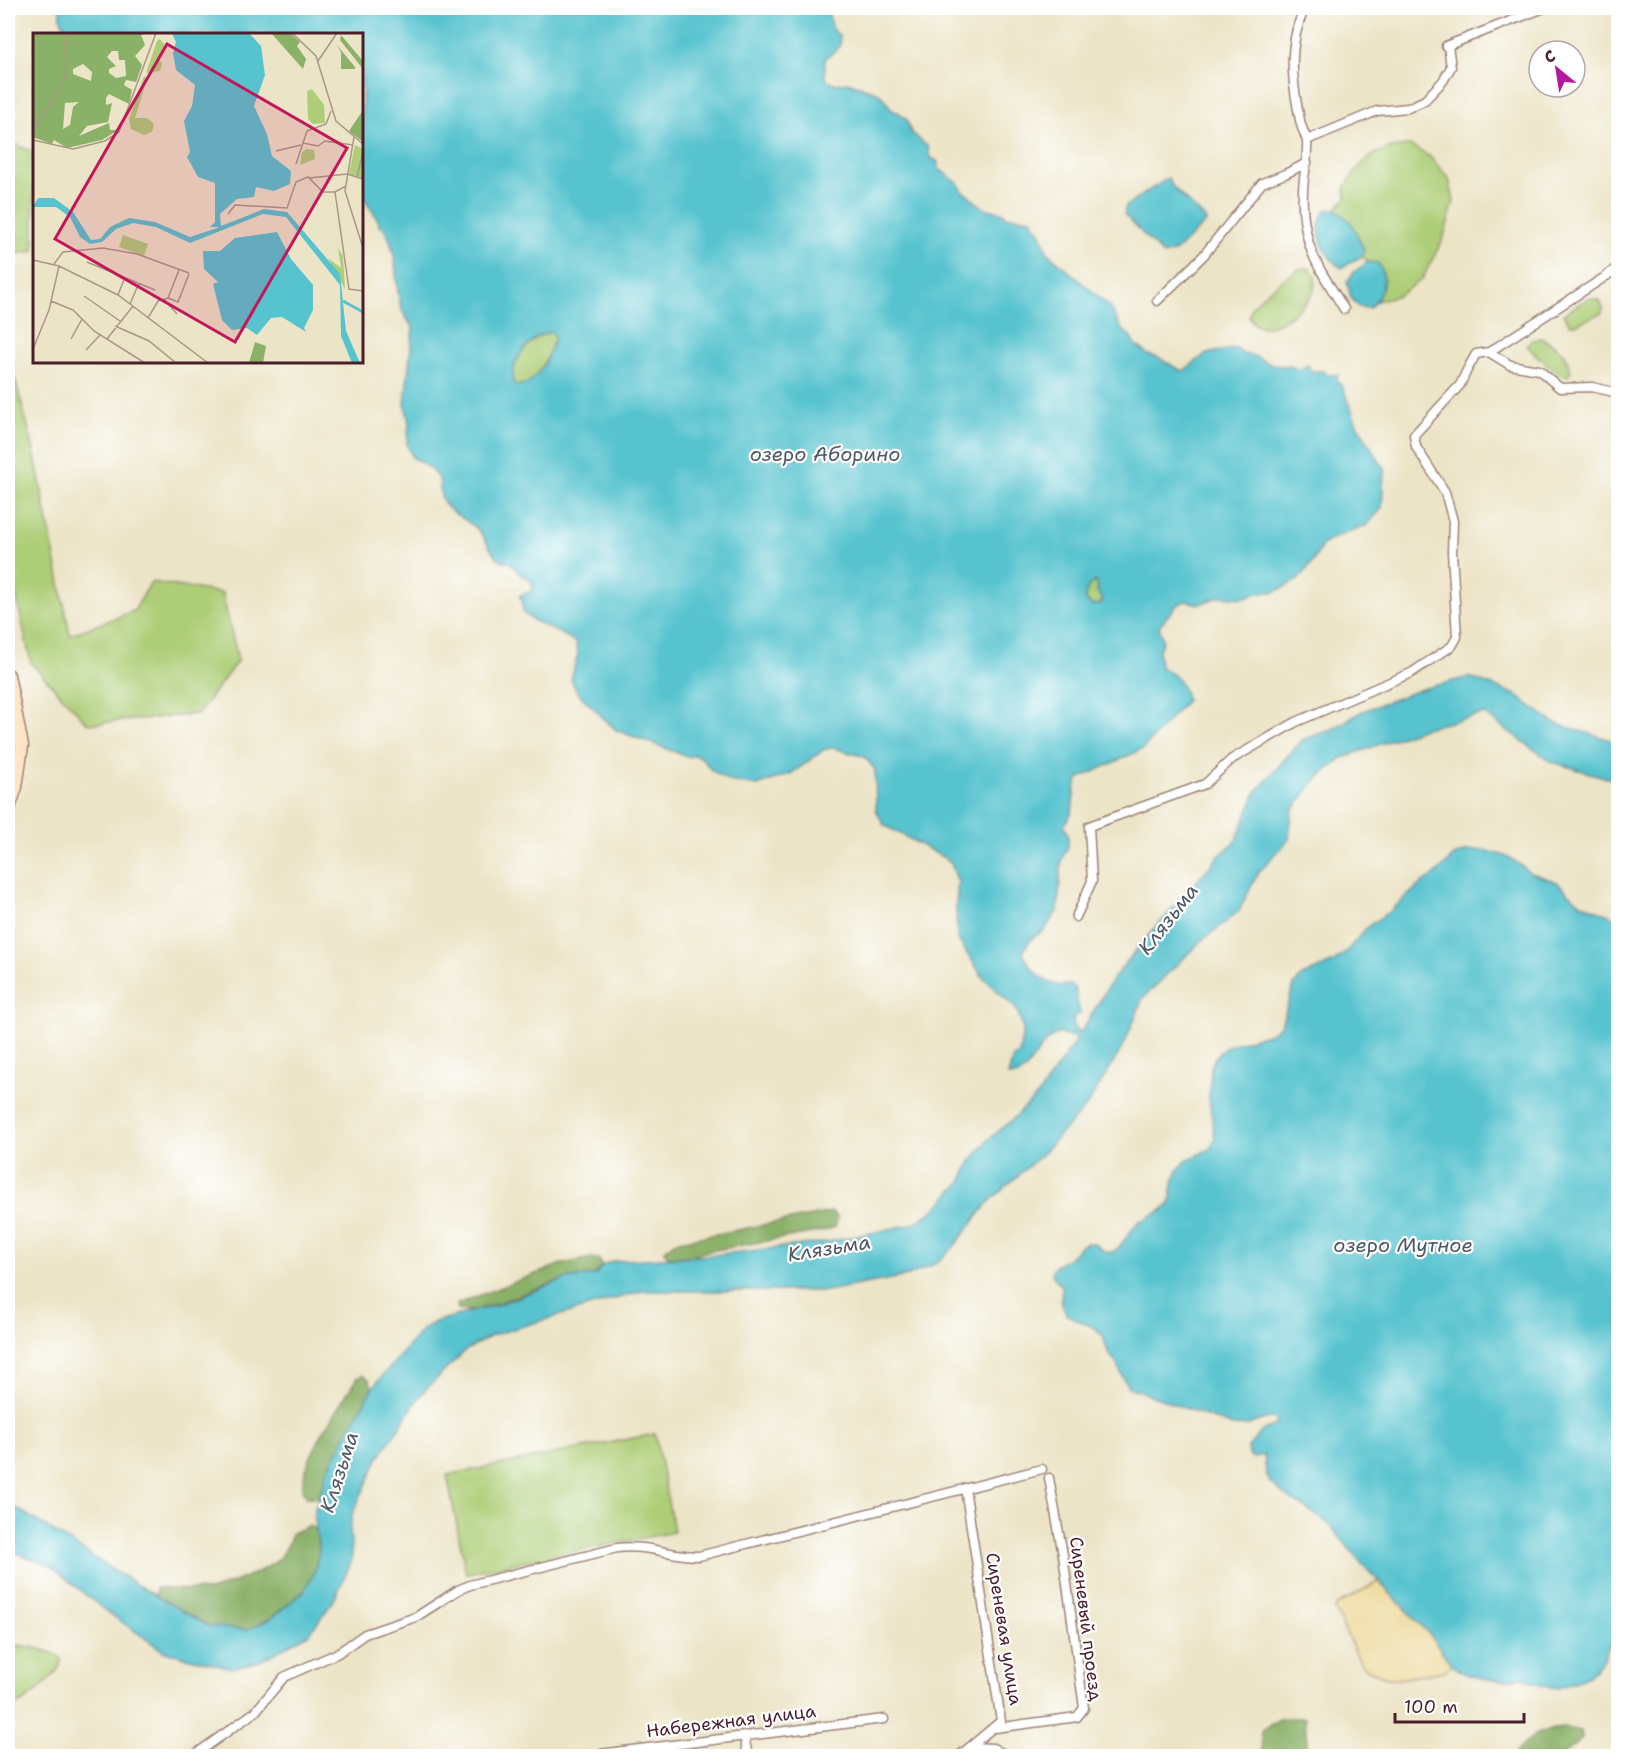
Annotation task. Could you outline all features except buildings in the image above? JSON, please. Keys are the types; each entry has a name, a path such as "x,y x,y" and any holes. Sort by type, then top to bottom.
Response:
{"main road":[{"path":"8,675 22,746 16,787 8,811"}],"street":[{"path":"1305,8 1298,22 1293,46 1293,83 1300,124 1307,141 1303,194 1309,244 1344,309"},
{"path":"1307,141 1377,111 1408,108 1425,100 1443,81 1451,67 1447,46 1544,8"},
{"path":"1157,300 1203,256 1262,183 1306,163"},
{"path":"1076,916 1092,881 1089,826 1205,784 1232,759 1296,722 1411,673 1452,646 1457,637 1452,552 1453,521 1444,492 1416,447 1414,435 1460,385 1476,354 1488,352 1618,266"},
{"path":"1488,352 1510,365 1539,370 1560,388 1592,387 1618,393"},
{"path":"193,1756 226,1730 255,1712 285,1677 338,1653 365,1634 416,1617 458,1590 470,1585 617,1548 640,1547 684,1556 699,1556 1042,1469"},
{"name":"Сиреневый проезд","path":"995,1728 1077,1717 1084,1708 1049,1479"},
{"name":"Сиреневая улица","path":"959,1756 1001,1721 965,1488"},
{"name":"Набережная улица","path":"583,1756 625,1754 744,1736 884,1719"},
{"path":"744,1736 748,1756"},
{"path":"970,1747 993,1748 1007,1756"}],"green space":[{"path":"8,142 33,152 33,251 8,255"},
{"path":"1411,146 1429,156 1449,178 1454,202 1443,239 1422,279 1399,295 1377,301 1384,279 1378,263 1368,262 1362,256 1364,250 1351,223 1336,209 1346,198 1345,188 1351,178 1371,156 1388,149"},
{"path":"1309,268 1315,275 1315,286 1305,303 1279,323 1261,327 1254,324 1249,316 1251,308 1266,292 1299,269"},
{"path":"1588,298 1599,300 1603,307 1602,313 1576,324 1570,324 1563,314"},
{"path":"552,332 555,337 550,352 536,376 522,385 514,385 514,368 522,351 536,338"},
{"path":"1541,338 1565,356 1571,373 1566,377 1545,363 1527,345 1530,341"},
{"path":"8,353 33,446 70,635 134,611 151,582 222,593 238,660 198,714 88,724 31,663 8,560"},
{"path":"1095,581 1103,600 1102,603 1094,606 1087,602 1085,596 1088,587"},
{"path":"832,1212 838,1218 835,1227 823,1231 703,1252 693,1256 668,1257 664,1251 674,1242"},
{"path":"592,1258 599,1260 602,1266 595,1275 565,1279 475,1311 458,1310 457,1304 562,1264"},
{"path":"363,1375 369,1379 372,1388 328,1469 319,1497 307,1497 302,1490 308,1463 332,1417 357,1378"},
{"path":"655,1434 674,1532 466,1573 447,1475"},
{"path":"308,1526 316,1529 319,1552 314,1573 304,1591 270,1619 247,1630 209,1626 156,1596 156,1588 211,1591 260,1571 276,1562 287,1547 292,1533"},
{"path":"8,1644 53,1653 61,1659 61,1664 46,1683 18,1705 8,1708"},
{"path":"1281,1718 1305,1718 1308,1756 1262,1756 1261,1731"},
{"path":"1566,1728 1581,1731 1582,1738 1563,1756 1516,1756 1516,1752 1522,1746 1538,1734"}],"sand":[{"path":"1379,1581 1432,1637 1451,1664 1445,1671 1399,1679 1389,1678 1368,1670 1360,1662 1335,1610 1337,1605"},
{"path":"1618,1633 1618,1661 1610,1643"}],"water":[{"name":"озеро Аборино","path":"60,8 827,8 833,30 840,36 840,46 825,59 825,76 828,81 837,84 847,82 879,93 893,111 898,112 907,120 911,132 928,147 930,157 938,162 938,168 958,183 963,191 984,208 1004,213 1006,218 1009,216 1031,219 1041,234 1048,253 1110,307 1122,329 1135,345 1147,354 1183,371 1206,354 1237,348 1243,354 1276,366 1290,365 1299,369 1308,365 1311,371 1324,371 1327,375 1338,375 1337,382 1342,385 1357,424 1384,469 1382,508 1367,525 1323,544 1312,563 1298,580 1275,592 1259,592 1243,598 1220,596 1200,604 1184,601 1176,606 1159,626 1163,641 1159,650 1160,667 1178,679 1187,700 1143,749 1078,779 1072,812 1064,826 1068,833 1068,847 1061,867 1058,910 1044,931 1032,938 1023,951 1030,965 1041,977 1055,984 1071,985 1075,989 1080,1013 1073,1018 1074,1029 1081,1032 1112,980 1219,856 1236,841 1256,792 1302,740 1331,730 1363,711 1422,689 1469,677 1514,694 1554,723 1618,742 1618,781 1552,762 1484,714 1424,728 1342,758 1318,778 1292,811 1289,839 1258,873 1239,911 1198,944 1143,998 1124,1045 1088,1104 1042,1154 988,1203 953,1248 936,1263 908,1276 826,1291 642,1291 493,1335 466,1350 422,1393 379,1457 352,1515 350,1528 352,1560 334,1600 309,1634 260,1661 232,1668 165,1652 103,1609 51,1566 17,1553 8,1554 8,1507 18,1509 137,1585 208,1626 247,1630 270,1619 304,1591 314,1573 319,1552 314,1513 328,1469 372,1388 423,1329 437,1321 500,1304 565,1279 595,1275 602,1266 613,1261 714,1255 828,1242 913,1224 933,1211 961,1182 972,1159 988,1140 1038,1095 1077,1039 1061,1033 1053,1036 1023,1072 1008,1076 1013,1057 1019,1054 1023,1031 1021,1020 1016,1009 982,976 957,938 958,882 950,861 884,825 876,810 875,770 865,757 834,748 825,749 792,773 757,786 729,781 711,770 702,758 695,755 688,757 616,730 577,692 571,680 578,653 576,643 523,613 522,599 519,596 534,590 530,580 522,576 510,562 499,559 478,530 445,504 441,497 440,481 430,468 412,457 407,444 409,423 405,404 413,327 401,307 389,237 384,228 379,226 379,222 363,196 363,33 68,33 60,17","holes":["552,332 555,337 541,369 529,382 514,385 514,368 522,351 544,334","1096,581 1097,591 1103,600 1102,603 1094,606 1087,602 1085,596 1088,586"]},
{"path":"1168,178 1173,187 1207,221 1176,251 1163,255 1124,214 1126,206"},
{"path":"1336,209 1351,222 1364,250 1362,256 1341,268 1324,249 1319,233 1319,225 1326,210"},
{"path":"1368,262 1378,263 1383,275 1380,293 1369,308 1359,307 1351,298 1347,282 1354,272"},
{"name":"озеро Мутное","path":"1484,850 1509,857 1531,873 1557,882 1579,902 1618,919 1618,1633 1610,1643 1604,1658 1589,1676 1559,1688 1543,1686 1523,1677 1501,1680 1467,1675 1451,1664 1432,1637 1364,1566 1328,1523 1282,1493 1270,1482 1266,1473 1264,1455 1253,1458 1249,1455 1248,1447 1263,1430 1277,1424 1276,1419 1267,1418 1233,1426 1128,1387 1108,1352 1103,1336 1095,1328 1067,1315 1061,1303 1062,1287 1053,1276 1052,1271 1056,1265 1068,1259 1087,1243 1093,1243 1106,1252 1113,1252 1138,1222 1170,1204 1174,1179 1179,1169 1186,1161 1211,1148 1215,1138 1209,1099 1211,1067 1221,1051 1230,1045 1275,1030 1281,1025 1294,985 1302,976 1334,962 1346,952 1368,926 1435,875 1454,856 1468,851"}],"water label":[{"name":"Клязьма","path":"1168,919"},
{"name":"Клязьма","path":"829,1248"},
{"name":"Клязьма","path":"339,1472"}]}
